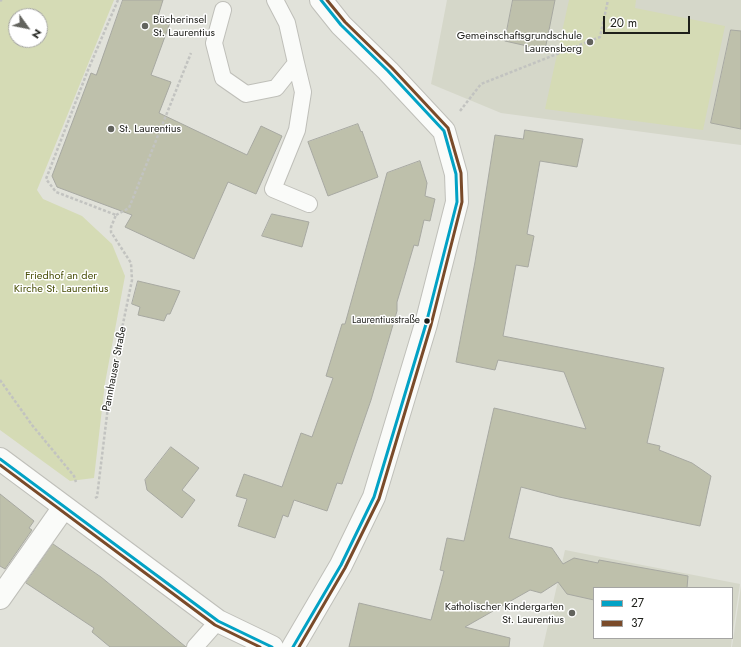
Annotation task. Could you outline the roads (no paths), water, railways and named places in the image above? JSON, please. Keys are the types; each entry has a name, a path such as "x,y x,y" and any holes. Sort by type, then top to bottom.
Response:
{"street":[{"path":"293,647 341,565 374,497 426,324 457,202 456,174 444,131 388,71 341,25 321,0"},
{"path":"0,459 74,505 218,621 272,647"},
{"path":"0,598 74,505"}],"lane":[{"path":"275,0 287,23 303,92 297,130 273,189 309,204"},
{"path":"222,10 214,43 223,78 246,94 276,88 296,63"},
{"path":"194,647 218,621"}],"place":[{"name":"Bücherinsel St. Laurentius","path":"145,26"},
{"name":"Gemeinschaftsgrundschule Laurensberg","path":"590,42"},
{"name":"St. Laurentius","path":"111,129"},
{"name":"Laurentiusstraße","path":"427,321"},
{"name":"Katholischer Kindergarten St. Laurentius","path":"572,613"}],"park label":[{"name":"Friedhof an der Kirche St. Laurentius","path":"61,282"}]}
